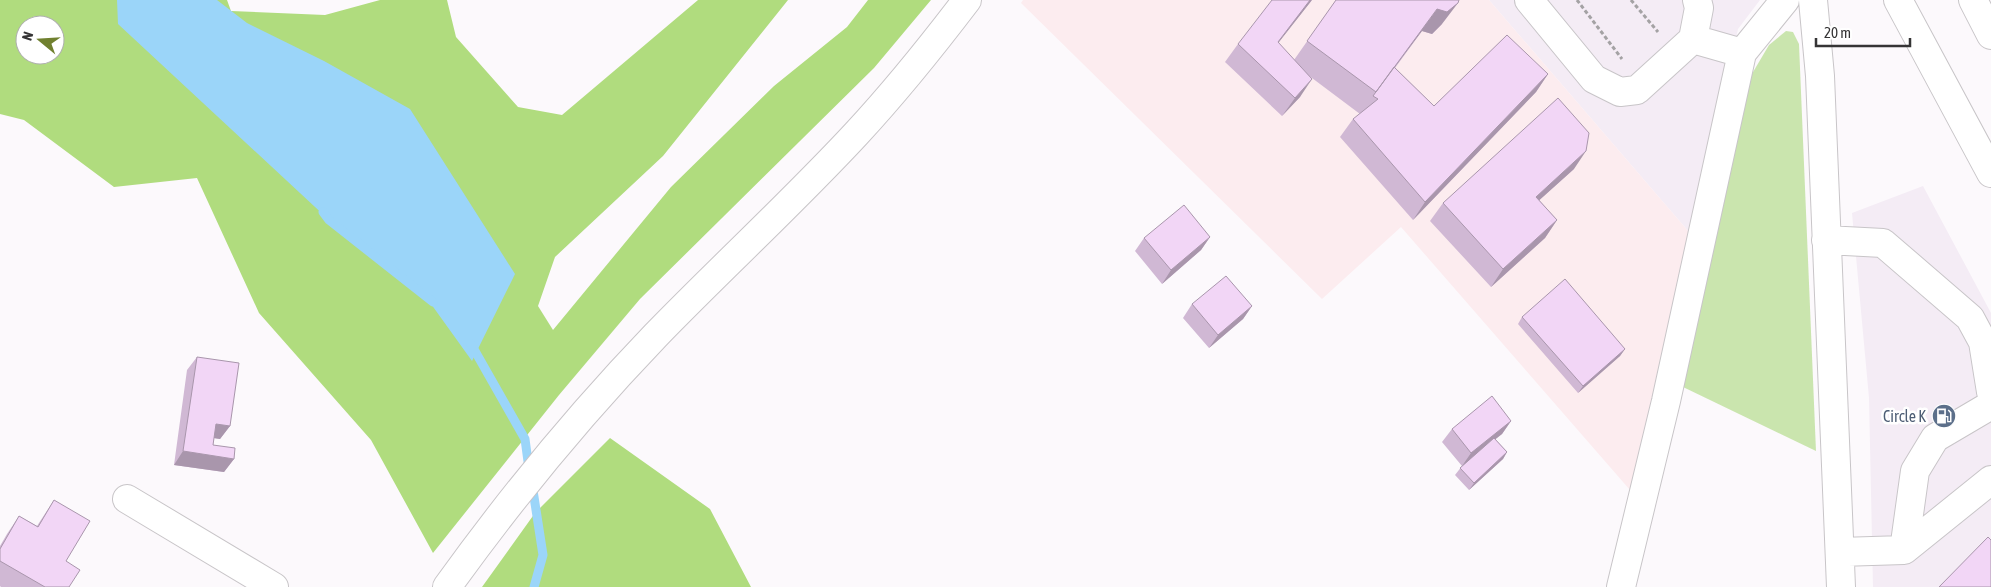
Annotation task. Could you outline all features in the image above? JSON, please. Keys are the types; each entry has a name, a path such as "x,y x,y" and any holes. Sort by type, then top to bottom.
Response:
{"street":[{"path":"447,587 516,494 573,427 657,334 857,133 896,90 967,0"},
{"path":"1529,0 1594,80 1620,92 1637,90 1684,47 1699,8 1697,0"},
{"path":"1621,587 1666,401 1742,53 1785,0"},
{"path":"1813,0 1820,76 1841,587"},
{"path":"1973,0 1991,35"},
{"path":"1903,9 1991,173"},
{"path":"1684,47 1742,53"},
{"path":"1826,240 1882,244 1970,318 1983,342 1991,392"},
{"path":"1904,550 1915,471 1935,438 1991,405"},
{"path":"1840,552 1904,550 1991,480"},
{"path":"126,499 274,587"}],"path":[{"path":"1577,0 1643,85"},
{"path":"1631,0 1684,47"}],"shaded area":[{"path":"1023,0 1489,0 1695,239 1630,490 1401,227 1322,299 1021,3"},
{"path":"1489,0 1760,0 1738,29 1695,239"},
{"path":"1923,186 1991,313 1991,587 1873,587 1869,398 1852,213"}],"green space":[{"path":"0,0 227,0 231,11 325,15 380,0 447,0 456,37 518,107 562,115 698,0 788,0 663,156 555,257 538,306 553,330 671,187 774,86 847,27 868,0 931,0 874,68 640,299 559,395 433,553 371,440 259,313 197,178 114,187 24,120 0,114"},
{"path":"1786,31 1793,32 1799,44 1816,451 1683,387 1743,89 1769,45"},
{"path":"610,438 710,509 751,587 482,587 535,513"}],"water":[{"path":"117,0 217,0 247,23 324,61 410,109 515,274 472,361 421,290 329,220 118,24"}],"building":[{"path":"1272,0 1310,0 1278,42 1312,79 1295,98 1238,44"},
{"path":"1336,0 1459,0 1447,12 1437,9 1376,92 1307,41"},
{"path":"1507,35 1548,74 1425,202 1353,119 1378,99 1373,96 1394,67 1434,106"},
{"path":"1558,98 1589,133 1586,151 1536,197 1557,220 1503,269 1443,203"},
{"path":"1184,205 1210,237 1171,270 1144,238"},
{"path":"1226,276 1252,306 1218,335 1192,304"},
{"path":"1565,279 1625,349 1583,386 1522,317"},
{"path":"197,357 239,363 230,426 216,424 213,445 235,448 234,459 183,451"},
{"path":"1492,396 1511,421 1471,453 1452,429"},
{"path":"1494,438 1507,452 1474,483 1460,468"},
{"path":"54,500 90,521 66,561 80,570 69,587 45,587 0,561 0,549 19,516 38,527"},
{"path":"1988,537 1991,540 1991,587 1939,587"}],"waterway":[{"path":"323,212 329,220 433,302"},
{"path":"471,344 525,439 529,469"},
{"path":"532,484 543,555 534,587"}],"place":[{"name":"Circle K","path":"1944,416"}]}
